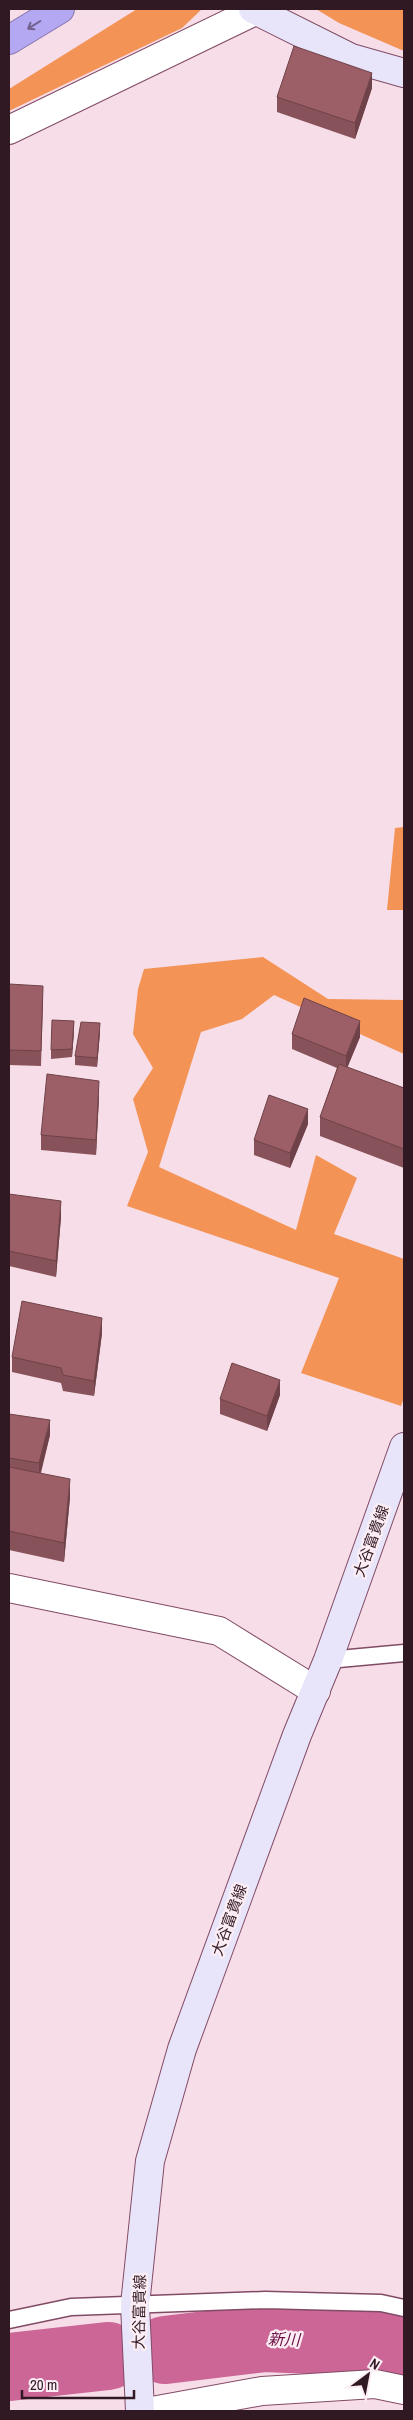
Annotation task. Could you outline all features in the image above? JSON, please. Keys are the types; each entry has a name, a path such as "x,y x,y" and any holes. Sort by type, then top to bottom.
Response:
{"highway":[{"path":"9,40 60,9"}],"main road":[{"path":"254,10 351,58 404,73"},
{"name":"大谷富貴線","path":"140,2411 136,2305 150,2161 182,2050 297,1735 328,1660 404,1447"}],"street":[{"path":"9,130 254,10"},
{"path":"9,1588 219,1631 316,1691"},
{"path":"152,2411 262,2391 374,2384 404,2390"}],"lane":[{"path":"328,1660 404,1653"},
{"path":"9,2320 71,2307 265,2300 381,2303 404,2308"}],"shaded area":[{"path":"137,9 202,9 182,28 9,111 9,89"},
{"path":"316,9 404,9 404,51 339,23"},
{"path":"404,827 404,910 387,910 395,828"},
{"path":"263,957 328,999 404,1000 404,1054 274,995 242,1019 201,1032 159,1167 296,1230 316,1155 357,1178 334,1234 404,1259 404,1398 401,1406 301,1373 339,1278 127,1206 148,1152 133,1099 153,1068 133,1034 138,989 144,969"}],"building":[{"path":"294,46 372,73 355,123 277,97"},
{"path":"9,984 43,986 41,1051 9,1050"},
{"path":"304,998 360,1021 346,1056 292,1034"},
{"path":"52,1020 74,1021 72,1049 51,1050"},
{"path":"81,1022 100,1023 97,1058 75,1056"},
{"path":"339,1064 404,1088 404,1149 320,1117"},
{"path":"47,1074 99,1081 96,1140 41,1135"},
{"path":"269,1095 308,1109 290,1153 254,1140"},
{"path":"9,1194 61,1201 56,1261 9,1251"},
{"path":"22,1301 102,1318 94,1381 63,1375 61,1368 12,1357"},
{"path":"232,1363 280,1380 267,1416 220,1399"},
{"path":"9,1414 50,1420 39,1463 9,1458"},
{"path":"9,1467 70,1479 64,1543 9,1531"}],"waterway":[{"name":"新川","path":"165,2350 265,2338 382,2343 404,2348"},
{"name":"新川","path":"9,2367 108,2356"}]}
